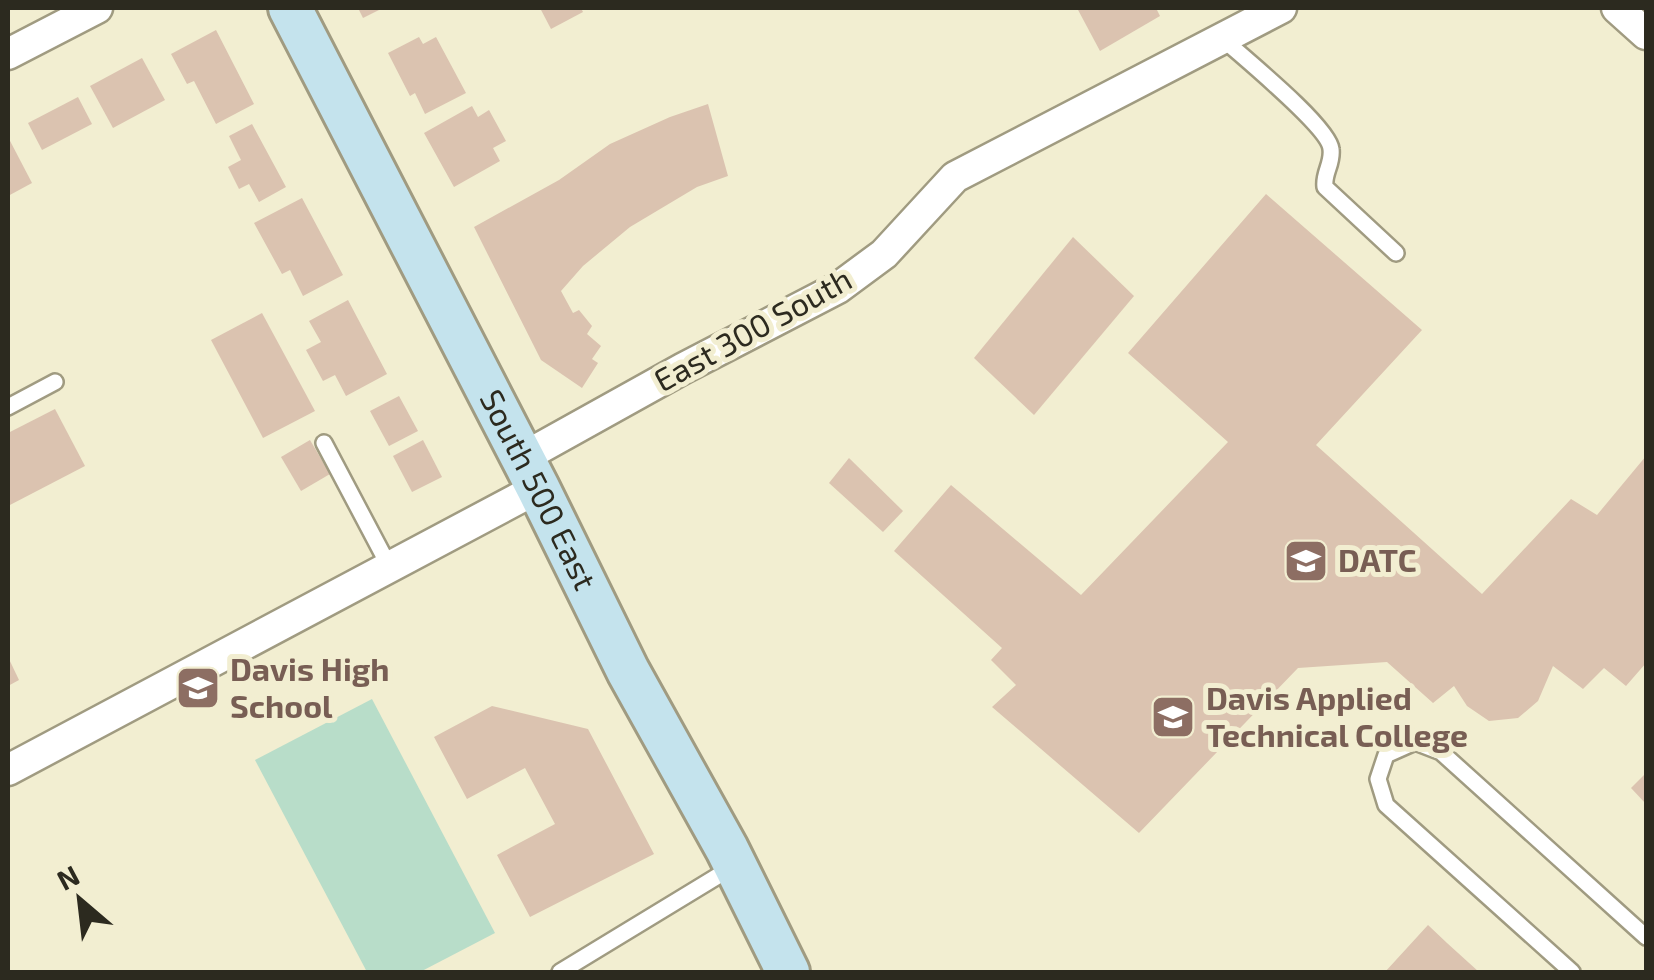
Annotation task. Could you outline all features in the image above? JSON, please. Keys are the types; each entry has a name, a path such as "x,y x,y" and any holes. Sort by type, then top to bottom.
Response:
{"street":[{"path":"8,54 97,8"},
{"name":"South 500 East","path":"290,8 628,672 735,866 788,972"},
{"name":"East 300 South","path":"8,770 389,566 682,369 838,288 884,254 955,177 1281,8"},
{"path":"1617,8 1646,34"}],"lane":[{"path":"1223,39 1319,127 1332,145 1325,187 1396,253"},
{"path":"8,407 55,382"},
{"path":"324,444 389,566"},
{"path":"1572,972 1386,805 1378,779 1386,755 1415,742 1441,752 1646,938"},
{"path":"560,972 735,866"}],"green space":[{"path":"372,699 495,933 420,972 367,972 255,760"}],"building":[{"path":"358,8 383,8 363,18"},
{"path":"540,8 581,8 583,12 551,29"},
{"path":"1077,8 1156,8 1160,16 1100,51"},
{"path":"216,30 254,104 216,124 194,81 187,84 171,54"},
{"path":"419,37 423,44 436,37 466,93 425,114 415,93 410,96 388,53"},
{"path":"142,58 165,100 113,128 90,86"},
{"path":"78,97 92,124 42,150 28,123"},
{"path":"708,104 728,176 697,187 630,227 583,266 561,291 573,313 579,310 592,326 587,334 601,346 592,359 598,363 582,388 541,360 474,227 559,180 610,144"},
{"path":"472,106 478,117 489,110 506,141 493,148 500,161 454,187 424,133"},
{"path":"252,124 286,187 259,202 249,184 239,189 228,167 241,160 229,136"},
{"path":"8,137 32,183 8,196"},
{"path":"1266,194 1422,330 1316,445 1482,594 1571,499 1597,515 1646,456 1646,663 1626,686 1604,668 1583,689 1553,666 1538,701 1518,718 1489,721 1467,706 1454,686 1433,703 1387,662 1298,668 1139,833 992,707 1016,685 991,660 1002,648 894,551 951,485 1081,595 1228,442 1128,353"},
{"path":"302,198 343,275 303,296 290,270 282,274 254,223"},
{"path":"1073,237 1134,296 1034,415 974,358"},
{"path":"348,300 387,374 346,396 335,375 323,381 306,350 321,342 309,321"},
{"path":"262,313 315,411 263,438 211,340"},
{"path":"399,396 418,431 389,446 370,411"},
{"path":"55,409 85,466 8,506 8,433"},
{"path":"310,440 330,474 301,491 281,457"},
{"path":"423,440 442,477 412,492 393,456"},
{"path":"849,458 903,511 883,532 829,483"},
{"path":"8,657 19,680 8,686"},
{"path":"492,706 588,729 654,854 530,917 497,855 555,824 525,768 467,799 434,737"},
{"path":"1646,773 1646,804 1631,788"},
{"path":"1428,925 1447,943 1479,972 1385,972"}],"place":[{"name":"DATC","path":"1306,561"},
{"name":"Davis High School","path":"198,688"},
{"name":"Davis Applied Technical College","path":"1173,717"}]}
